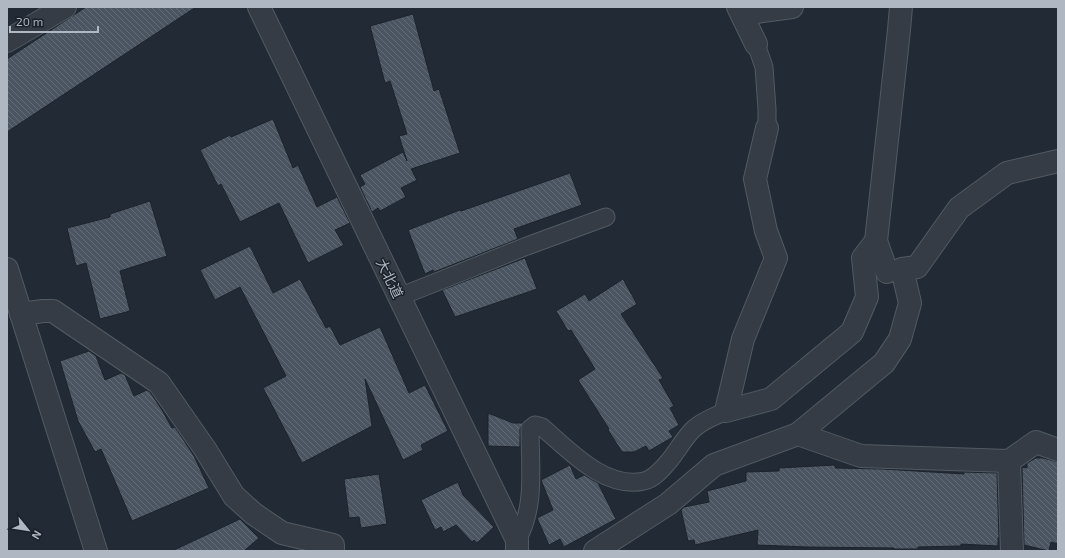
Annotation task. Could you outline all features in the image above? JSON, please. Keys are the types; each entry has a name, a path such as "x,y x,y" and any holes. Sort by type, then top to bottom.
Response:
{"street":[{"path":"7,42 65,7"},
{"name":"大北道","path":"258,7 399,297 516,546"},
{"path":"756,44 740,11 792,7"},
{"path":"767,128 755,179 766,231 776,258 743,339 726,412 771,399 852,332 867,297 863,258 876,241 901,7"},
{"path":"894,271 917,267 959,208 1007,173 1058,161"},
{"path":"595,551 668,504 714,465 798,434 884,363 900,339 910,303 894,271 876,241"},
{"path":"7,269 14,301 96,551"},
{"path":"14,301 43,310 54,311 160,382 205,449 234,496 254,514 282,533 333,546 333,551"},
{"path":"798,434 861,456 1009,461 1036,442 1058,450"},
{"path":"1009,461 1012,551"}],"lane":[{"path":"756,44 764,67 767,128"},
{"path":"399,297 527,246 606,217"},
{"path":"516,546 524,528 530,495 530,429 535,425 542,427 587,466 610,479 638,482 653,477 669,461 695,427 726,412"}],"building":[{"path":"86,7 196,7 7,132 7,59"},
{"path":"413,14 434,91 439,89 460,153 411,169 417,180 401,188 406,197 380,211 378,208 372,212 360,187 365,184 360,175 403,152 407,161 399,136 407,134 390,81 385,83 370,26"},
{"path":"273,119 293,168 298,165 317,207 337,197 350,223 335,230 344,245 308,263 279,203 240,222 221,184 218,186 200,150 230,135 231,137"},
{"path":"570,173 582,205 514,229 518,239 434,272 433,270 425,274 408,230 460,210 461,211"},
{"path":"150,201 167,256 120,271 130,311 100,319 86,263 76,266 67,228 110,217 110,214"},
{"path":"250,246 273,293 300,279 326,328 330,326 340,345 380,327 409,393 425,385 448,431 421,445 423,450 403,460 365,379 372,426 302,463 263,388 286,376 240,287 215,300 200,270"},
{"path":"525,258 537,289 455,317 442,290"},
{"path":"623,279 637,304 621,314 663,378 659,380 674,406 670,408 679,425 669,431 673,437 649,451 646,446 634,452 622,452 578,380 595,369 571,330 568,331 556,311 585,294 589,301"},
{"path":"89,351 96,356 105,380 121,373 125,375 134,396 147,390 150,392 172,428 175,427 194,456 209,488 132,521 101,449 95,452 78,421 60,361"},
{"path":"488,413 513,423 523,423 520,429 520,447 488,446"},
{"path":"1036,458 1043,458 1058,462 1058,544 1051,542 1049,551 1024,545 1022,467 1027,468 1027,463"},
{"path":"570,465 576,479 584,475 598,483 616,519 564,547 560,539 549,545 537,518 553,510 541,480"},
{"path":"835,465 835,468 883,469 964,474 964,472 997,473 998,546 961,544 961,546 894,549 757,545 758,530 695,545 694,540 688,541 681,510 684,507 709,502 707,491 746,481 746,472 779,471 779,468"},
{"path":"379,474 387,524 361,528 359,517 349,518 344,479"},
{"path":"458,482 463,495 494,527 477,543 474,540 472,542 456,525 443,532 441,527 435,530 421,500"},
{"path":"240,519 259,538 244,551 172,551"}]}
